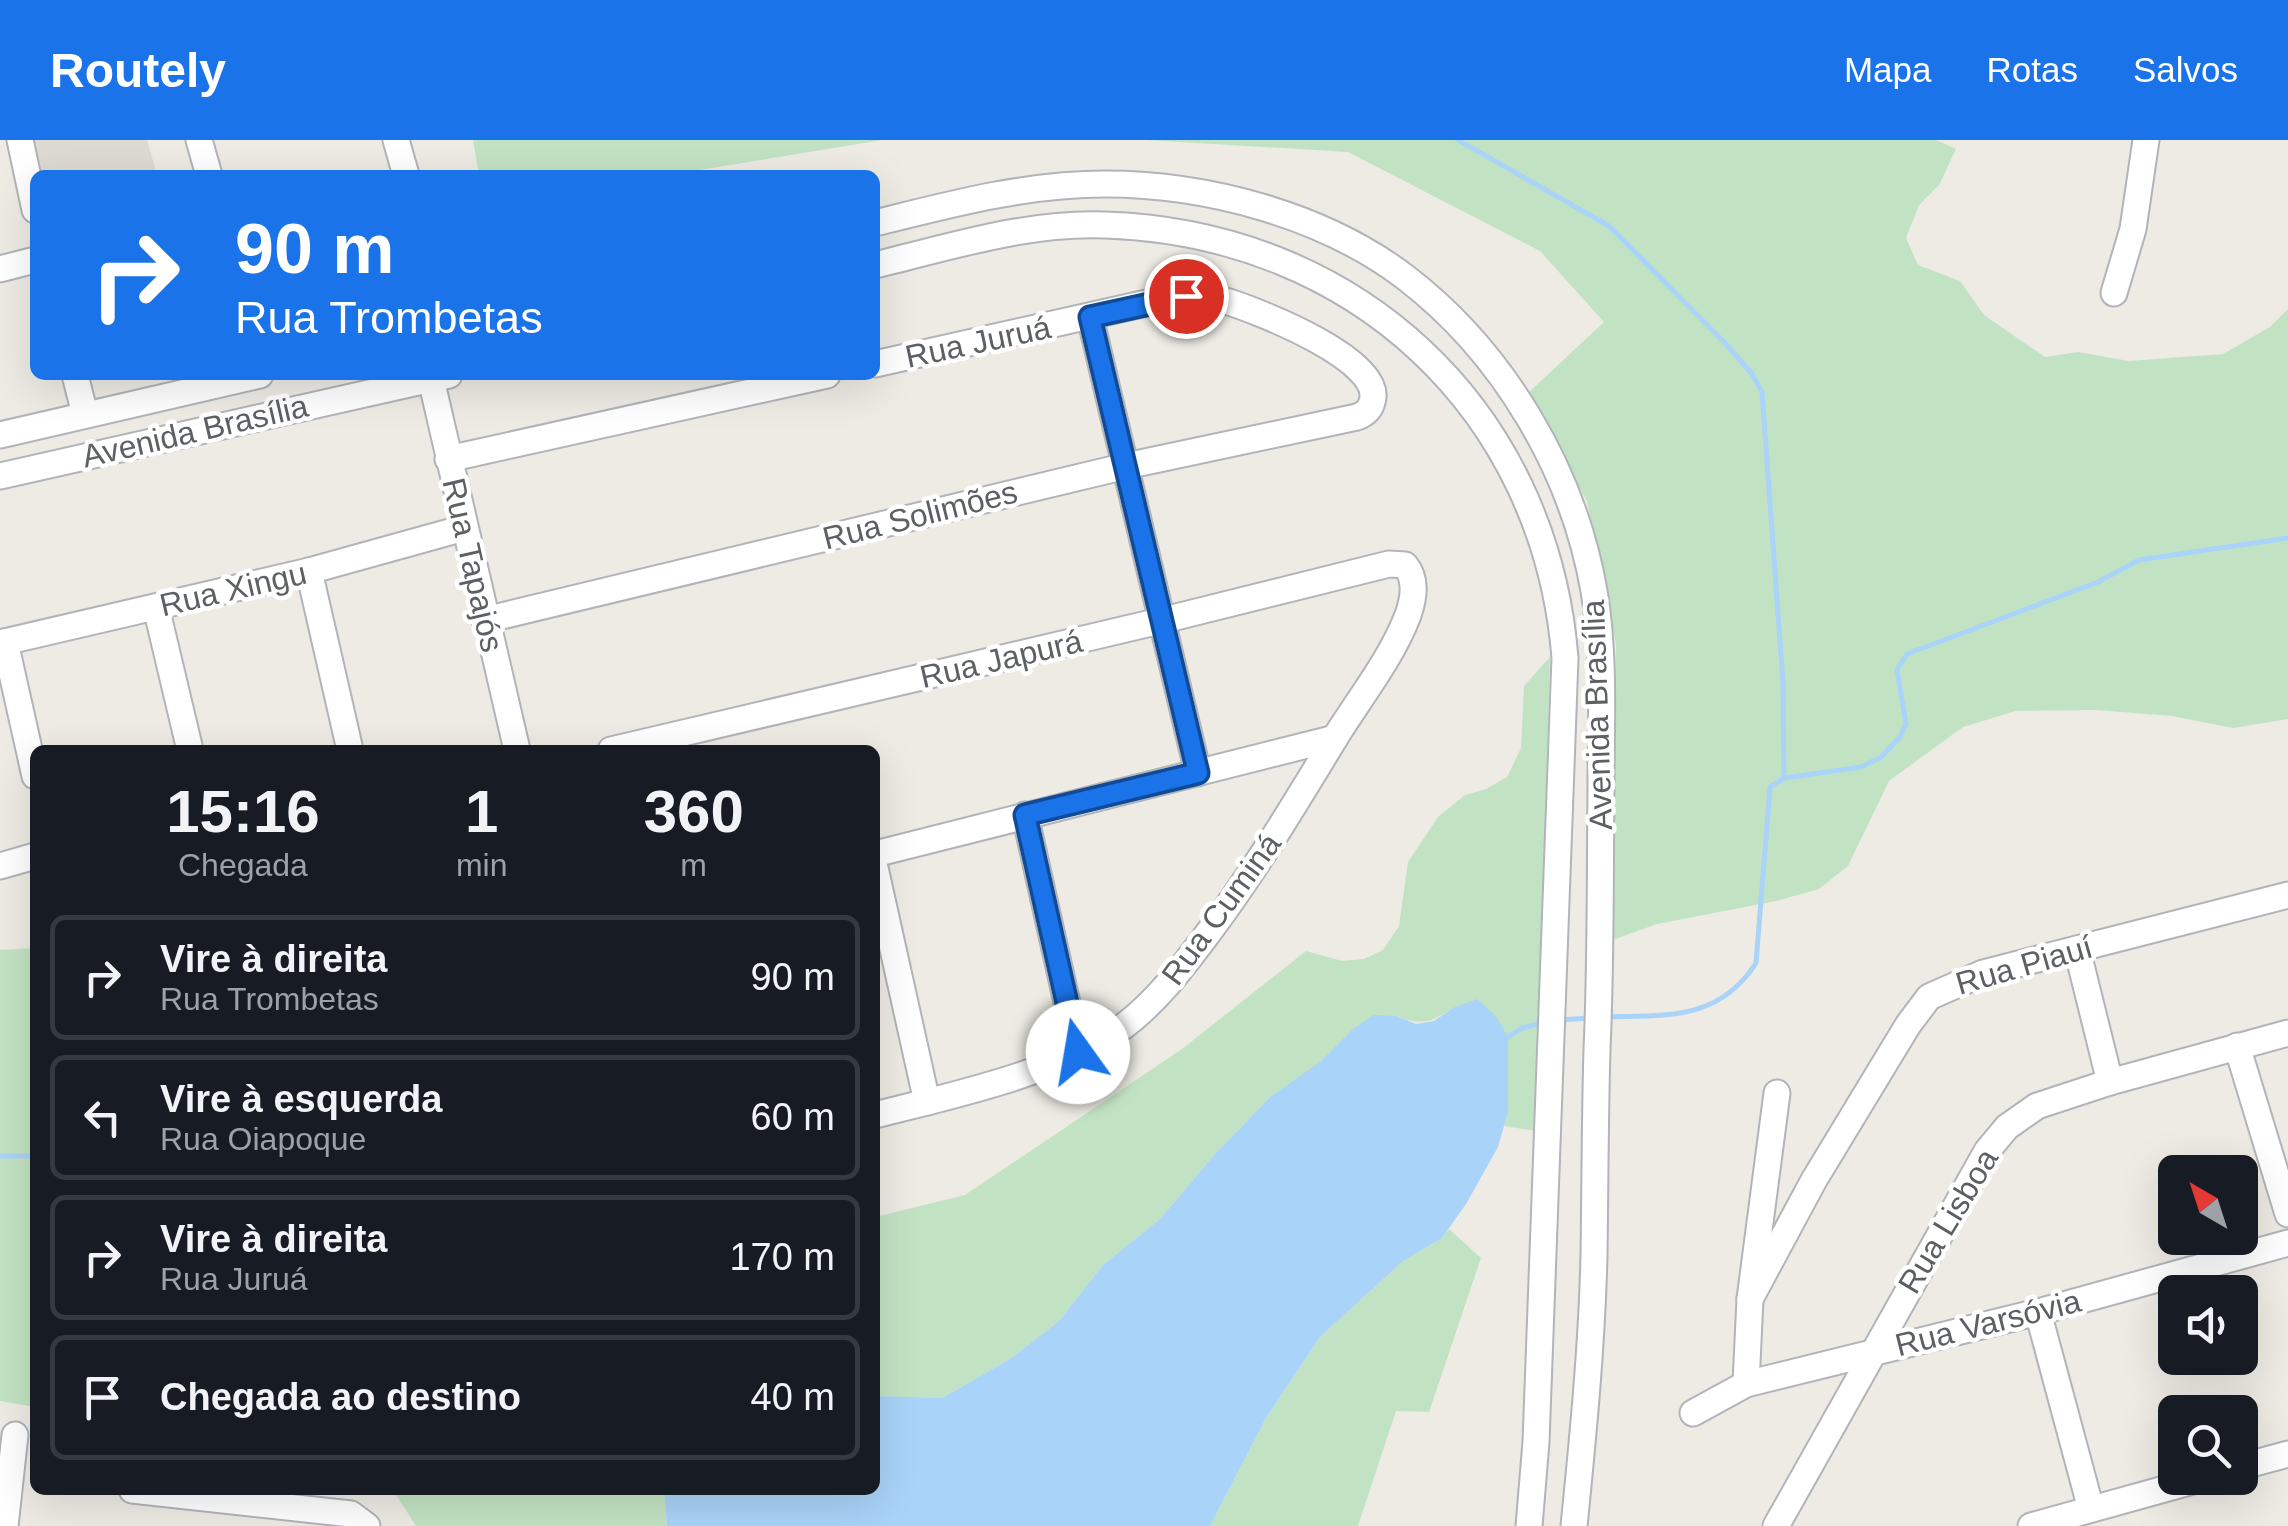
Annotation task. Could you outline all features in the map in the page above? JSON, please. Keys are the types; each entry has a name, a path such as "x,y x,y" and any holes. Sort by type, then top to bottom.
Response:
{"street":[{"path":"20,140 30,187"},
{"path":"200,140 207,170"},
{"path":"396,140 405,170"},
{"path":"2114,293 2133,229 2146,140"},
{"name":"Avenida Brasília","path":"880,222 999,192 1107,184 1162,187 1279,214 1334,235 1405,277 1448,316 1518,401 1561,478 1582,537 1594,594 1600,658 1600,982 1594,1118 1594,1260 1574,1526"},
{"name":"Avenida Brasília","path":"880,265 1002,235 1056,226 1106,224 1157,230 1276,259 1334,285 1386,318 1430,356 1461,394 1524,492 1554,580 1565,658 1536,1442 1529,1526"},
{"path":"0,268 30,261"},
{"name":"Rua Juruá","path":"880,363 1186,296 1227,301 1305,334 1362,370 1373,387 1374,398 1364,414 1357,417"},
{"path":"1090,317 1198,773"},
{"path":"75,380 84,414"},
{"name":"Avenida Brasília","path":"0,435 237,380"},
{"path":"263,380 271,394 293,408"},
{"name":"Avenida Brasília","path":"0,476 424,380"},
{"name":"Rua Tapajós","path":"438,380 448,459 516,745"},
{"path":"448,459 804,380"},
{"name":"Rua Solimões","path":"485,620 1126,466 1357,417"},
{"name":"Rua Xingu","path":"2,642 310,572 464,528"},
{"name":"Rua Japurá","path":"632,745 1389,564"},
{"name":"Rua Cuminá","path":"880,1114 1078,1052 1122,1027 1175,977 1286,820 1398,636 1412,602 1412,576 1405,565 1389,564"},
{"path":"310,572 349,745"},
{"path":"156,608 189,745"},
{"path":"2,642 30,756"},
{"path":"880,853 1335,738"},
{"path":"1025,815 1078,1052"},
{"path":"0,866 30,858"},
{"path":"880,890 927,1102"},
{"name":"Rua Piauí","path":"1750,1299 1814,1180 1929,997 1983,973 2288,895"},
{"path":"2077,949 2110,1082"},
{"name":"Rua Lisboa","path":"1776,1526 1870,1353 1998,1137 2037,1106 2288,1033"},
{"path":"2237,1046 2288,1214"},
{"path":"1746,1384 1750,1299 1777,1093"},
{"name":"Rua Varsóvia","path":"1694,1414 1746,1384 2038,1312 2288,1243"},
{"path":"2038,1312 2092,1509"},
{"path":"5,1526 23,1477 15,1435"},
{"path":"2258,1462 2288,1454"},
{"path":"2032,1526 2158,1491"},
{"path":"178,1495 351,1514 367,1526"}],"shaded area":[{"path":"30,140 147,140 156,170 38,170"}],"green space":[{"path":"473,140 882,140 699,170 478,170"},
{"path":"1146,140 1936,140 1956,149 1939,185 1919,205 1906,238 1918,265 1960,281 1984,315 2045,357 2078,352 2129,361 2223,354 2270,327 2288,309 2288,719 2233,728 2172,716 2097,710 2016,711 1963,727 1889,781 1848,866 1819,889 1657,924 1610,941 1616,644 1587,501 1527,394 1604,322 1540,251 1348,152"},
{"path":"1550,657 1536,1131 1504,1126 1508,1112 1508,1037 1453,1008 1426,1021 1397,1016 1270,1097 1160,1219 1103,1265 1059,1321 1010,1359 942,1398 880,1396 880,1216 965,1195 1182,1049 1306,951 1342,961 1364,959 1383,950 1399,926 1408,862 1438,817 1465,795 1507,777 1521,748 1524,686"},
{"path":"30,948 30,1406 0,1401 0,950"},
{"path":"1449,1229 1481,1258 1429,1412 1396,1411 1358,1526 1210,1526 1266,1418 1320,1337 1402,1262 1442,1238"},
{"path":"396,1495 664,1495 667,1526 416,1526"}],"water":[{"path":"1477,999 1496,1016 1508,1037 1508,1112 1498,1147 1442,1238 1402,1262 1320,1337 1266,1418 1210,1526 667,1526 664,1495 880,1495 880,1396 942,1398 1010,1359 1059,1321 1103,1265 1160,1219 1270,1097 1320,1062 1354,1028 1374,1015 1397,1016 1416,1024 1434,1021"}],"waterway":[{"path":"1458,140 1609,226 1725,343 1762,392 1783,683 1784,778"},
{"path":"1605,1017 1690,1011 1725,996 1741,982 1756,963 1770,787 1784,778 1861,767 1881,757 1900,737 1906,724 1897,670 1907,654 2098,582 2139,560 2288,538"},
{"path":"1560,1020 1589,1018"},
{"path":"1505,1039 1522,1028 1545,1022"},
{"path":"0,1156 30,1156"}],"route":[{"path":"1078,1052 1025,815 1198,773 1090,317 1186,296"}]}
